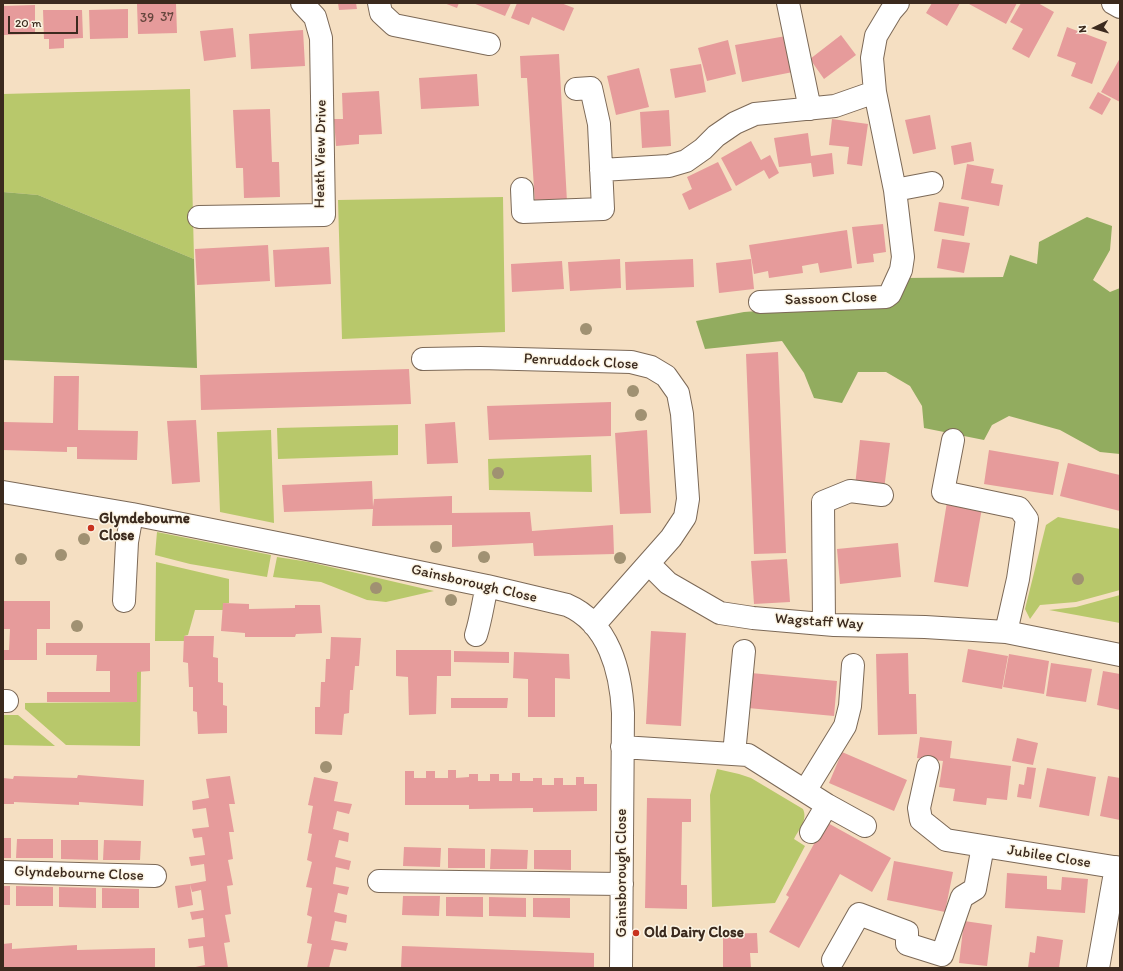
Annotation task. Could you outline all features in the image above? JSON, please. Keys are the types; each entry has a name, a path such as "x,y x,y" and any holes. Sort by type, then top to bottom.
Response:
{"street":[{"name":"Heath View Drive","path":"199,217 324,215 322,38 315,16 302,3"},
{"path":"379,3 381,13 394,25 489,44"},
{"path":"788,3 810,109"},
{"name":"Sassoon Close","path":"760,302 886,296 890,294 901,270 903,257 895,190 875,92 872,58 876,36 891,11 898,3"},
{"path":"1113,3 1120,7"},
{"path":"522,189 523,212 603,209 599,124 591,88 576,89"},
{"path":"601,170 669,166 686,161 703,149 716,136 735,123 755,114 835,106 875,92"},
{"path":"895,190 932,184"},
{"name":"Penruddock Close","path":"423,359 480,358 631,362 651,367 666,376 678,393 682,414 688,499 685,517 671,538 594,625"},
{"path":"953,440 943,492 1019,508 1027,519 1018,579 1006,632"},
{"path":"824,624 823,502 850,491 882,495"},
{"name":"Gainsborough Close","path":"3,492 132,514 486,586 567,605 585,615 604,638 612,655 618,675 622,699 621,968"},
{"path":"124,601 127,542 132,514"},
{"name":"Wagstaff Way","path":"649,564 668,583 720,613 752,618 824,624 925,627 1006,632 1120,655"},
{"path":"476,635 481,618 486,586"},
{"path":"734,754 744,652"},
{"path":"805,791 845,726 850,706 853,665"},
{"path":"622,747 748,755 827,805 865,826"},
{"name":"Jubilee Close","path":"928,767 919,808 922,820 946,840 1118,868 1098,968"},
{"path":"811,832 827,805"},
{"path":"833,960 859,914 907,932 907,944 942,956 962,897 975,889 983,846"},
{"name":"Glyndebourne Close","path":"3,872 155,876"},
{"path":"380,880 622,884"}],"green space":[{"path":"190,89 194,259 38,195 3,192 3,94"},
{"path":"3,192 38,195 194,259 197,368 3,360"},
{"path":"503,197 505,332 342,339 338,200"},
{"path":"1087,217 1112,226 1110,250 1093,280 1110,292 1120,288 1120,454 1100,452 1060,430 1009,416 992,425 984,440 924,428 922,406 910,386 886,372 858,372 842,403 814,398 804,373 782,341 705,349 696,321 744,312 798,308 891,307 903,278 1003,277 1010,255 1037,264 1039,242"},
{"path":"398,425 398,455 278,459 277,428"},
{"path":"271,430 274,523 220,512 217,432"},
{"path":"591,455 592,492 489,490 488,459"},
{"path":"1058,517 1120,529 1120,590 1076,602 1040,605 1030,619 1025,609 1046,525"},
{"path":"157,532 271,555 267,577 190,564 155,555"},
{"path":"277,557 309,562 434,591 386,602 367,600 321,582 273,577"},
{"path":"156,562 229,579 229,603 223,603 223,610 195,610 188,635 184,636 184,641 155,641"},
{"path":"1120,595 1120,623 1049,610 1076,607"},
{"path":"137,671 141,671 140,746 66,745 25,709 25,703 137,702"},
{"path":"3,715 18,715 55,746 3,745"},
{"path":"717,769 751,778 803,809 804,821 794,839 805,846 775,903 712,907 710,795"}],"building":[{"path":"338,3 356,3 357,9 339,10"},
{"path":"444,3 459,3 457,8"},
{"path":"473,3 511,3 505,16"},
{"path":"517,3 561,3 574,8 564,31 532,17 529,25 511,18"},
{"path":"932,3 960,3 947,26 926,13"},
{"path":"969,3 1017,3 1006,24"},
{"path":"1021,3 1038,3 1054,12 1029,58 1012,49 1023,29 1010,22"},
{"path":"137,4 176,4 177,33 138,34"},
{"path":"35,5 35,34 3,35 3,6"},
{"path":"128,9 128,38 90,39 89,10"},
{"path":"43,10 82,10 83,38 64,39 64,48 49,49 49,39 44,39"},
{"path":"1067,27 1107,42 1092,84 1071,76 1076,63 1057,56"},
{"path":"233,28 236,57 204,61 200,31"},
{"path":"303,30 305,66 251,69 249,34"},
{"path":"841,35 856,55 824,79 810,59"},
{"path":"786,36 793,72 742,82 735,45"},
{"path":"728,40 736,74 707,81 698,48"},
{"path":"559,54 567,202 535,204 527,78 521,78 520,56"},
{"path":"1120,58 1120,102 1101,92"},
{"path":"701,64 706,92 675,98 670,69"},
{"path":"639,68 649,107 616,115 607,76"},
{"path":"477,74 479,106 421,109 419,78"},
{"path":"379,91 382,134 359,135 359,144 336,146 334,119 343,119 342,93"},
{"path":"1098,92 1111,99 1102,115 1089,108"},
{"path":"270,109 272,162 279,162 280,197 244,198 243,168 236,168 233,110"},
{"path":"669,110 671,146 642,148 640,112"},
{"path":"930,115 936,149 913,154 905,120"},
{"path":"832,119 868,124 862,166 847,164 849,147 829,145"},
{"path":"808,133 811,156 832,153 834,174 813,177 811,163 779,167 774,138"},
{"path":"751,141 761,160 770,155 779,173 769,179 764,170 736,186 721,158"},
{"path":"971,142 974,161 954,165 951,146"},
{"path":"718,162 732,190 689,210 682,194 692,189 687,177"},
{"path":"967,164 994,169 991,183 1003,185 999,206 961,199"},
{"path":"939,202 969,207 964,236 934,231"},
{"path":"883,224 886,252 873,254 874,262 857,264 852,227"},
{"path":"847,230 852,268 820,273 818,263 802,266 803,273 769,278 768,271 754,274 749,245"},
{"path":"942,239 970,243 964,273 937,268"},
{"path":"268,245 270,281 197,285 195,249"},
{"path":"329,247 331,284 275,287 273,250"},
{"path":"620,259 621,288 570,291 568,262"},
{"path":"693,259 694,287 626,290 625,262"},
{"path":"751,259 754,289 719,293 716,263"},
{"path":"562,261 564,289 512,292 511,264"},
{"path":"778,352 786,553 754,554 746,354"},
{"path":"409,369 411,404 201,410 200,375"},
{"path":"54,376 79,376 78,430 138,431 137,460 77,459 77,447 67,447 67,452 3,450 3,422 53,423"},
{"path":"611,402 611,436 489,440 487,406"},
{"path":"196,420 200,482 172,484 167,421"},
{"path":"455,422 458,463 427,464 425,424"},
{"path":"647,430 651,513 620,514 615,433"},
{"path":"860,440 890,443 884,489 855,486"},
{"path":"989,450 1059,462 1053,495 984,484"},
{"path":"1068,463 1120,475 1120,511 1060,496"},
{"path":"372,481 373,507 374,499 452,496 452,513 530,512 532,531 613,525 614,554 534,556 533,543 452,547 452,525 372,526 373,509 284,512 282,485"},
{"path":"947,502 982,508 968,587 934,582"},
{"path":"898,543 901,577 840,584 837,549"},
{"path":"787,559 790,602 754,604 751,561"},
{"path":"3,601 50,601 50,629 37,629 37,660 3,660 3,650 9,650 10,629 3,629"},
{"path":"223,603 249,604 249,609 295,608 295,605 320,605 322,633 296,634 295,637 245,637 245,633 221,631"},
{"path":"651,631 686,633 681,726 646,724"},
{"path":"184,636 214,636 213,657 218,658 218,682 223,683 223,705 227,706 227,733 198,734 197,712 193,711 193,687 189,687 188,663 183,662"},
{"path":"331,637 361,638 359,666 355,666 353,690 350,690 349,713 344,714 342,735 315,734 315,707 320,707 321,682 325,682 326,659 330,659"},
{"path":"46,643 150,643 150,671 137,672 137,702 47,702 47,692 110,692 110,671 96,671 97,655 46,655"},
{"path":"968,649 1008,656 1002,689 962,682"},
{"path":"396,650 451,650 451,676 437,676 436,714 409,715 408,677 396,676"},
{"path":"454,651 509,652 509,663 454,662"},
{"path":"514,652 569,654 570,679 555,678 555,717 528,717 528,679 513,678"},
{"path":"908,653 909,694 916,694 917,734 878,735 876,654"},
{"path":"1009,654 1049,661 1044,694 1003,687"},
{"path":"1051,663 1092,669 1086,702 1046,696"},
{"path":"1103,671 1120,674 1120,710 1097,705"},
{"path":"751,673 837,681 834,716 748,708"},
{"path":"451,698 508,698 507,708 451,708"},
{"path":"920,737 952,741 950,758 1011,766 1007,800 987,798 986,805 953,801 955,789 939,787 943,761 917,758"},
{"path":"1017,738 1038,743 1033,765 1012,761"},
{"path":"842,752 907,780 894,811 829,783"},
{"path":"1027,767 1036,768 1031,799 1017,797 1019,784 1024,785"},
{"path":"1047,768 1096,777 1089,816 1039,807"},
{"path":"448,770 456,770 456,778 469,777 469,774 478,774 478,781 490,781 490,774 499,774 499,781 512,781 512,773 520,773 520,781 533,781 533,778 542,778 542,785 554,785 554,778 563,778 563,785 576,785 576,777 584,777 584,784 597,784 597,811 533,812 533,808 469,809 469,805 405,805 405,771 414,771 414,778 426,778 426,771 435,771 435,778 448,778"},
{"path":"78,775 144,780 143,806 79,802 79,805 14,802 14,804 3,804 3,778 13,779 14,776 77,778"},
{"path":"230,776 235,804 229,804 234,832 229,832 233,859 228,860 233,885 227,886 231,914 225,915 230,942 224,943 228,968 191,968 205,965 203,946 189,948 188,939 205,937 203,918 192,920 190,912 204,910 201,890 192,892 190,884 206,881 204,864 191,866 189,857 205,855 202,837 194,838 192,829 209,827 206,808 193,810 192,801 209,798 206,779"},
{"path":"1108,776 1120,778 1120,820 1100,816"},
{"path":"314,777 338,782 334,801 352,804 349,814 337,811 333,829 349,833 348,842 339,840 335,857 351,861 349,870 336,867 333,884 349,887 347,895 338,893 334,912 347,915 346,923 335,921 331,940 348,943 346,951 334,949 329,968 307,968 312,944 307,943 312,917 307,915 312,888 306,887 312,862 307,860 312,834 308,833 313,806 308,805"},
{"path":"647,798 691,799 691,822 682,822 681,885 687,885 687,909 645,908"},
{"path":"826,822 891,858 872,892 840,874 799,948 769,932 789,897 786,895"},
{"path":"3,838 11,838 11,858 3,858"},
{"path":"17,839 53,839 53,858 16,858"},
{"path":"61,840 98,840 98,860 61,859"},
{"path":"104,840 141,841 140,860 103,860"},
{"path":"404,847 441,848 440,867 403,866"},
{"path":"448,848 485,849 485,868 448,868"},
{"path":"491,849 528,850 527,869 490,869"},
{"path":"534,850 571,850 571,870 534,869"},
{"path":"894,861 953,872 945,912 887,900"},
{"path":"1007,873 1047,876 1047,889 1061,890 1062,877 1088,879 1085,913 1005,908"},
{"path":"190,884 193,905 178,908 175,886"},
{"path":"3,886 10,886 10,905 3,905"},
{"path":"16,886 53,887 53,906 16,906"},
{"path":"59,887 96,888 96,908 59,907"},
{"path":"102,888 139,889 139,908 102,908"},
{"path":"403,896 440,896 439,916 402,915"},
{"path":"446,897 483,897 483,917 446,916"},
{"path":"489,897 526,898 526,917 489,916"},
{"path":"533,898 570,898 570,918 533,917"},
{"path":"964,921 992,925 987,966 959,963"},
{"path":"757,933 758,953 750,953 751,968 723,968 723,934"},
{"path":"1037,936 1063,940 1059,968 1028,968 1030,952 1035,953"},
{"path":"12,943 12,949 77,945 77,950 155,948 155,968 3,968 3,944"},
{"path":"402,946 594,953 594,968 401,968"}],"place":[{"name":"Glyndebourne Close","path":"91,528"},
{"name":"Old Dairy Close","path":"636,933"}]}
